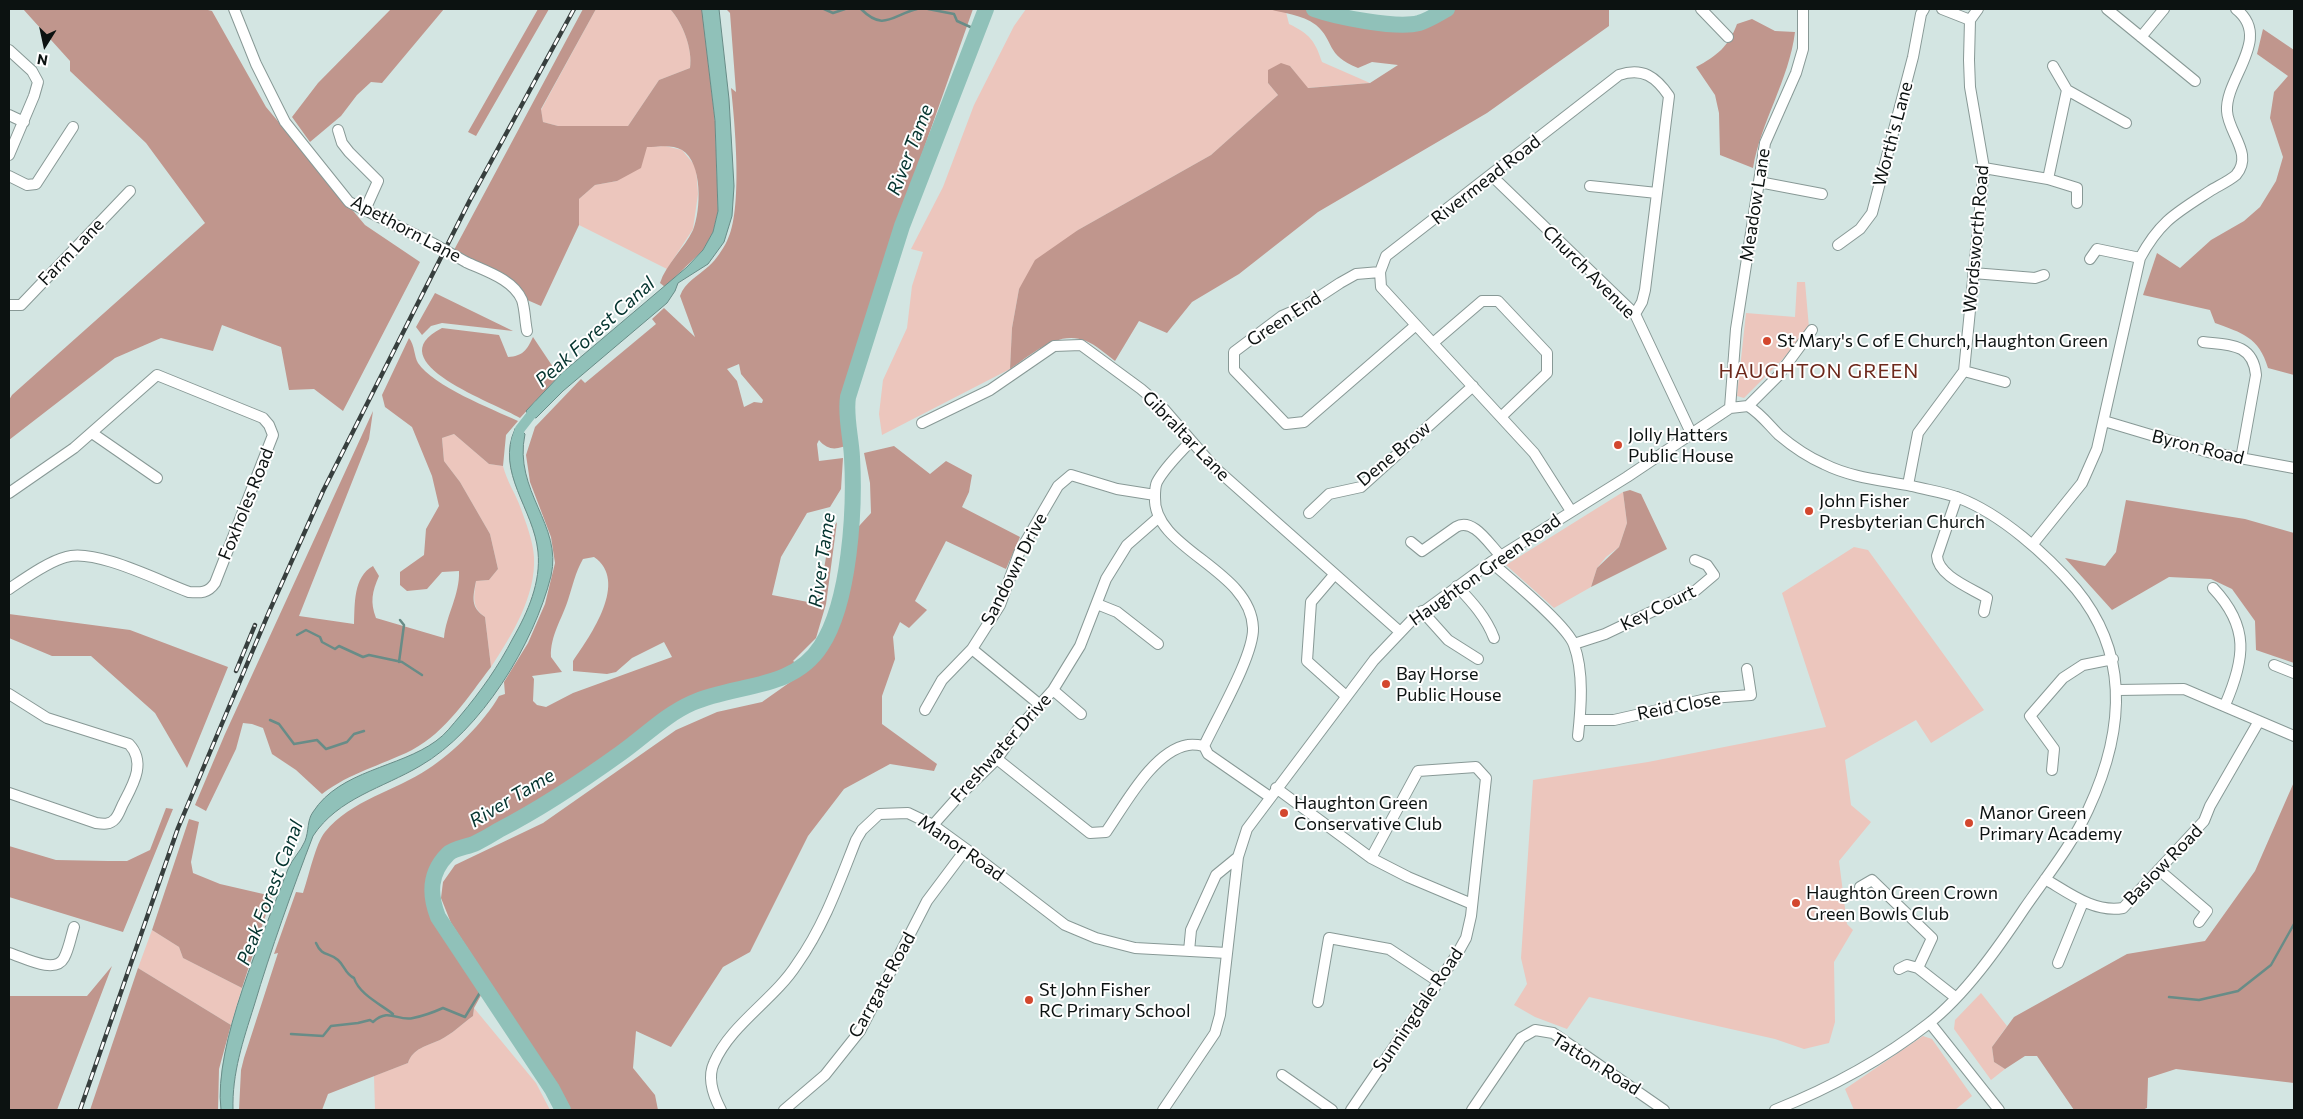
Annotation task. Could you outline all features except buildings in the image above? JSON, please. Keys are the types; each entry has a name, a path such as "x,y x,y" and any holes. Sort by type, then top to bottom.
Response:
{"street":[{"name":"Apethorn Lane","path":"234,9 256,64 285,122 349,202 498,277 513,287 522,300 527,332"},
{"path":"1701,9 1728,37"},
{"path":"1795,9 1803,24"},
{"name":"Meadow Lane","path":"1730,408 1736,329 1765,143 1796,73 1803,49 1802,9"},
{"name":"Worth's Lane","path":"1838,245 1860,229 1872,213 1913,57 1921,14 1924,9"},
{"path":"1942,9 1970,20 1978,9"},
{"path":"2107,9 2195,81"},
{"path":"2140,37 2164,9"},
{"path":"2032,545 2082,483 2097,449 2140,258 2152,235 2173,215 2235,175 2243,163 2242,151 2227,111 2230,96 2249,49 2250,28 2242,13 2236,9"},
{"name":"Wordsworth Road","path":"1964,371 1984,168 1970,87 1970,20"},
{"path":"9,50 32,71 38,82 24,122 9,155"},
{"path":"2053,66 2068,90 2126,123"},
{"name":"Rivermead Road","path":"1380,272 1386,256 1492,176 1619,75 1642,72 1655,78 1669,96 1645,290 1642,302 1635,314"},
{"path":"2048,178 2068,90"},
{"path":"9,115 24,122"},
{"path":"9,176 27,185 36,184 73,127"},
{"path":"338,130 342,143 349,152 378,181 364,210"},
{"path":"1984,168 2048,178 2077,188 2077,203"},
{"name":"Church Avenue","path":"1492,176 1635,314 1692,435"},
{"path":"1759,182 1822,194"},
{"path":"1590,186 1657,193"},
{"name":"Farm Lane","path":"9,305 21,305 130,191"},
{"path":"2090,259 2097,249 2140,258"},
{"path":"1380,272 1381,287 1502,416 1534,453 1571,511"},
{"name":"Green End","path":"1380,272 1356,274 1305,306 1282,316 1234,352 1234,370 1286,424 1304,422 1416,325"},
{"path":"1973,273 2039,276"},
{"path":"1433,343 1482,301 1498,301 1516,320 1547,353 1547,373 1502,416"},
{"path":"1730,408 1748,406 1778,376 1812,330"},
{"path":"2203,342 2236,346 2252,357 2255,364 2256,375 2242,459"},
{"name":"Gibraltar Lane","path":"922,423 990,390 1054,346 1081,346 1141,389 1163,408 1214,467 1399,631"},
{"path":"1908,485 1918,433 1964,371 2005,382"},
{"name":"Foxholes Road","path":"9,493 92,434 136,391 157,375 263,418 269,425 273,435 219,574 209,591 200,593 190,592 86,555 66,556 9,587"},
{"name":"Dene Brow","path":"1310,513 1329,494 1361,487 1473,386"},
{"path":"1748,406 1791,444 1823,464 1847,474 1908,485 1957,497 1980,507 2032,545 2075,588 2089,606 2099,623 2113,659 2118,690 2116,720 2104,772 2087,813 2046,879 1999,946 1930,1023 1861,1070 1776,1110"},
{"name":"Haughton Green Road","path":"1168,1109 1215,1033 1220,1015 1238,857 1247,829 1346,696 1399,631 1422,611 1500,555 1692,435 1730,408"},
{"name":"Byron Road","path":"2104,421 2192,448 2294,468"},
{"path":"92,434 157,478"},
{"path":"1191,441 1166,468 1156,484 1154,508 1163,526 1233,586 1246,603 1253,626 1252,646 1204,746"},
{"name":"Sandown Drive","path":"925,710 942,680 972,649 1000,605 1019,553 1058,486 1064,480 1071,475 1117,489 1155,495"},
{"path":"1957,497 1937,556 1937,562 1942,570 1987,598 1984,612"},
{"name":"Freshwater Drive","path":"933,826 956,798 997,759 1039,704 1053,690 1080,646 1098,604 1106,579 1127,545 1159,517"},
{"path":"1411,542 1422,551 1456,527 1462,524 1470,524 1500,555"},
{"name":"Key Court","path":"1574,644 1605,634 1700,588 1714,575 1707,565 1695,560"},
{"path":"1491,562 1545,610 1574,644 1578,660 1580,720 1578,736"},
{"path":"1334,575 1311,602 1307,661 1346,696"},
{"path":"1457,586 1481,612 1489,624 1494,638"},
{"path":"2213,588 2228,604 2242,638 2242,660 2225,704"},
{"path":"1098,604 1117,612 1158,644"},
{"path":"1422,611 1448,640 1478,659"},
{"path":"972,649 1039,704"},
{"path":"2052,770 2054,749 2030,716 2063,678 2083,665 2113,659"},
{"path":"2274,665 2294,673"},
{"name":"Reid Close","path":"1580,720 1614,720 1711,698 1751,695 1748,669"},
{"path":"2118,690 2184,689 2225,704 2259,722 2294,736"},
{"path":"1053,690 1081,714"},
{"path":"9,694 47,718 129,744 135,750 138,761 138,770 132,788 115,819 109,823 96,823 9,793"},
{"name":"Baslow Road","path":"2046,879 2083,902 2110,910 2123,908 2204,821 2210,806 2259,722"},
{"path":"997,759 1090,833 1106,832 1151,768 1174,750 1188,744 1204,746"},
{"path":"1204,746 1208,754 1273,793 1371,858 1408,877 1472,904"},
{"name":"Sunningdale Road","path":"1351,1110 1439,982 1466,938 1472,904 1486,778 1476,767 1418,771 1371,858"},
{"name":"Manor Road","path":"721,1110 712,1094 712,1065 725,1043 797,965 826,917 862,830 879,814 889,812 908,813 933,826 1065,925 1096,938 1135,948 1227,953"},
{"name":"Carrgate Road","path":"784,1110 825,1075 860,1031 927,902 966,849"},
{"path":"1189,951 1191,930 1216,875 1238,857"},
{"path":"2158,870 2207,912 2199,922"},
{"path":"1860,887 1872,880 1932,938 1918,968"},
{"path":"2058,962 2083,902"},
{"path":"9,953 51,966 59,964 64,958 74,927"},
{"path":"1318,1002 1329,938 1389,949 1439,982"},
{"path":"1899,969 1907,965 1918,968 1955,997"},
{"path":"1930,1023 1998,1110"},
{"name":"Tatton Road","path":"1472,1110 1520,1038 1535,1030 1553,1034 1664,1110"},
{"path":"1282,1076 1332,1110"}],"shaded area":[{"path":"23,9 204,9 212,11 266,107 365,225 420,262 343,411 314,389 289,390 281,347 222,325 213,351 161,338 115,358 9,440 9,400 12,395 205,223 146,143 70,71 70,61"},
{"path":"391,9 444,9 382,83 371,82 357,95 341,116 310,142 292,117 318,83"},
{"path":"538,9 549,9 476,136 468,132"},
{"path":"583,9 596,9 541,109 543,122 558,126 628,126 659,80 690,68 690,53 686,37 670,9 702,9 715,121 718,211 713,232 703,250 665,287 660,283 663,276 685,244 696,221 699,199 697,176 689,156 682,150 669,146 647,147 641,168 617,181 595,185 579,199 579,225 541,306 525,299 499,273 454,250"},
{"path":"596,9 670,9 686,37 690,53 690,68 659,80 628,126 558,126 543,122 541,110"},
{"path":"702,9 719,9 729,99 734,186 732,216 724,242 708,264 678,283 667,303 563,391 536,418 529,416 526,411 563,372 687,267 703,250 713,232 718,211 715,121"},
{"path":"726,9 973,9 876,285 882,287 848,397 846,410 851,444 830,448 819,440 817,444 819,461 843,458 841,489 830,507 807,513 781,557 772,595 813,603 823,575 830,533 837,522 826,604 816,638 793,661 801,666 774,681 754,688 726,691 678,710 580,782 550,801 475,843 449,853 433,874 431,901 438,917 485,988 474,1008 473,1016 444,1038 417,1051 408,1063 328,1094 322,1110 239,1110 241,1070 278,953 274,954 296,892 303,893 315,852 325,832 347,812 415,777 437,763 467,736 493,706 499,696 505,694 504,682 528,643 545,604 555,563 551,537 530,482 526,455 535,427 581,379 585,383 656,324 652,319 664,308 695,337 680,296 688,283 717,258 727,241 735,210 736,167 731,88 736,92 730,13","holes":["739,364 741,374 763,400 762,403 754,402 744,407 737,381 727,369","594,557 604,567 608,580 607,594 597,623 573,661 573,671 607,674 616,672 632,658 664,642 672,657 573,693 546,707 537,705 533,701 534,679 532,676 562,672 551,657 552,642 580,564 583,559"]},
{"path":"1026,9 1269,9 1286,12 1289,24 1302,31 1314,43 1322,62 1370,83 1307,88 1290,66 1268,83 1278,95 1211,155 1078,230 1019,289 1012,328 1010,369 882,435 879,414 883,380 907,328 912,286 923,252 911,249 943,187 974,105 1014,26"},
{"path":"1269,9 1303,9 1325,17 1397,28 1418,29 1435,23 1455,9 1609,9 1609,26 1487,113 1318,212 1239,274 1192,302 1167,333 1139,321 1115,361 1086,341 1076,338 1065,338 1045,345 1010,369 1012,328 1019,289 1035,260 1078,230 1211,155 1278,95 1268,83 1268,70 1281,63 1290,66 1308,88 1370,83 1398,65 1372,62 1358,68 1340,58 1322,31 1310,21 1299,16"},
{"path":"1752,19 1775,31 1795,32 1787,67 1762,134 1753,168 1720,155 1719,113 1715,95 1696,67 1721,50 1734,32 1737,24"},
{"path":"2263,29 2294,50 2294,375 2268,368 2260,349 2254,343 2241,333 2215,323 2210,310 2143,295 2157,253 2180,268 2211,240 2244,221 2260,207 2276,181 2283,157 2270,118 2274,92 2288,76 2257,54"},
{"path":"665,146 682,150 696,167 698,194 693,229 667,269 579,225 579,199 595,185 617,181 647,147"},
{"path":"1797,282 1805,282 1809,328 1782,360 1744,398 1737,396 1746,313 1795,317"},
{"path":"435,293 513,331 442,323 431,326 422,335 416,327"},
{"path":"442,328 499,335 508,357 524,352 533,337 557,373 557,378 520,418 467,392 447,380 431,367 423,354 425,341"},
{"path":"409,338 418,363 436,380 464,396 518,421 506,435 503,466 489,464 454,434 442,438 444,461 460,482 490,534 498,569 489,580 476,581 474,597 477,609 485,617 491,667 456,713 436,733 412,750 344,780 322,794 296,770 272,754 263,728 243,723 236,749 206,811 195,805 225,734 373,411 369,439 299,616 354,624 358,584 366,571 373,566 379,576 373,597 376,618 444,638 459,580 459,571 442,572 427,589 407,591 400,585 400,572 424,555 426,529 439,506 432,476 412,427 385,407 382,395"},
{"path":"515,429 520,429 525,434 523,454 526,473 531,491 545,524 553,558 551,576 532,629 502,683 464,731 442,751 420,766 362,795 335,812 313,836 275,942 246,1032 236,1070 233,1110 221,1110 221,1084 225,1054 242,989 288,869 305,841 313,812 338,787 354,778 405,758 436,741 443,735 468,707 489,678 519,628 535,586 538,552 530,521 512,475 510,445"},
{"path":"454,434 489,464 503,466 523,514 534,557 534,572 527,601 507,642 491,667 485,617 477,609 474,601 476,581 489,580 498,569 490,534 460,482 444,461 442,438"},
{"path":"894,446 930,474 946,461 972,475 969,492 962,507 1020,537 1006,569 946,541 915,601 927,610 909,628 900,622 893,637 895,659 882,696 882,724 937,764 934,771 890,764 844,789 808,836 750,952 723,967 671,1047 636,1031 633,1068 655,1095 658,1110 563,1110 530,1055 536,1053 451,923 441,898 443,882 455,865 543,823 676,730 717,712 762,702 813,666 809,660 828,633 837,612 849,537 871,513 870,483 864,453"},
{"path":"1630,490 1641,494 1667,549 1591,587 1597,568 1619,547 1627,523 1623,492"},
{"path":"1623,492 1627,523 1619,547 1606,557 1597,568 1591,587 1554,608 1506,565"},
{"path":"2126,500 2245,519 2294,533 2294,663 2256,650 2255,621 2232,589 2211,579 2169,577 2112,610 2065,558 2105,566 2116,552"},
{"path":"1854,547 1868,550 1984,710 1931,743 1916,720 1845,760 1851,805 1871,822 1839,861 1847,924 1853,930 1834,962 1835,1022 1829,1043 1804,1049 1775,1039 1589,997 1567,1029 1535,1017 1514,1005 1527,984 1521,958 1533,780 1648,762 1826,727 1782,593"},
{"path":"9,614 130,630 228,667 187,768 155,713 91,656 52,656 9,638"},
{"path":"2294,782 2294,1083 2176,1069 2148,1078 2147,1108 2142,1110 2074,1110 2037,1056 2025,1056 2005,1069 1994,1062 1992,1047 2014,1017 2127,954 2205,941 2255,871"},
{"path":"166,808 173,809 123,932 9,897 9,846 56,860 127,861 150,850"},
{"path":"189,819 199,822 191,862 193,873 220,884 272,896 242,988 183,958 179,947 152,930"},
{"path":"152,930 179,947 183,958 242,988 231,1025 138,968"},
{"path":"112,966 57,1110 9,1110 9,996 87,996"},
{"path":"138,968 231,1025 219,1069 218,1110 90,1110"},
{"path":"1981,993 2007,1026 1992,1047 1994,1062 2005,1069 1991,1080 1954,1029 1955,1020"},
{"path":"474,1008 536,1083 550,1110 375,1110 374,1076 408,1063 417,1051 444,1038 473,1016"},
{"path":"1923,1036 1932,1039 1972,1096 1955,1110 1854,1110 1845,1089"}],"waterway":[{"path":"824,9 833,13 845,9"},
{"path":"861,9 869,16 882,21 917,9"},
{"path":"928,9 954,14 957,21 977,30"},
{"name":"River Tame","path":"563,1110 552,1089 438,917 432,892 434,876 448,854 473,844 531,813 577,784 682,708 709,697 779,679 809,661 821,646 831,627 838,605 849,554 853,478 847,412 848,397 902,226 986,9"},
{"name":"River Tame","path":"1314,9 1351,19 1396,24 1419,23 1447,9"},
{"name":"Peak Forest Canal","path":"516,442 520,429 538,406"},
{"path":"399,662 404,625 400,620"},
{"path":"297,635 306,630 320,637 322,642 335,649 339,646 363,657 369,655 402,662 422,675"},
{"path":"270,720 279,724 294,744 317,740 326,749 347,742 354,734 364,731"},
{"path":"2169,997 2199,1000 2238,991 2271,965 2294,924"},
{"path":"316,943 323,952 340,962 365,994 393,1014"},
{"path":"291,1034 323,1036 331,1026 370,1020 373,1022 389,1015 408,1019 443,1008 465,1017 484,986"}],"railway":[{"path":"80,1110 178,828 269,612 323,491 470,200 574,9"},
{"path":"236,671 255,625"}],"place":[{"name":"St Mary's C of E Church, Haughton Green","path":"1767,341"},
{"name":"Jolly Hatters Public House","path":"1618,445"},
{"name":"John Fisher Presbyterian Church","path":"1809,511"},
{"name":"Bay Horse Public House","path":"1386,684"},
{"name":"Haughton Green Conservative Club","path":"1284,813"},
{"name":"Manor Green Primary Academy","path":"1969,823"},
{"name":"Haughton Green Crown Green Bowls Club","path":"1796,903"},
{"name":"St John Fisher RC Primary School","path":"1029,1000"}],"district":[{"name":"HAUGHTON GREEN","path":"1819,371"}]}
